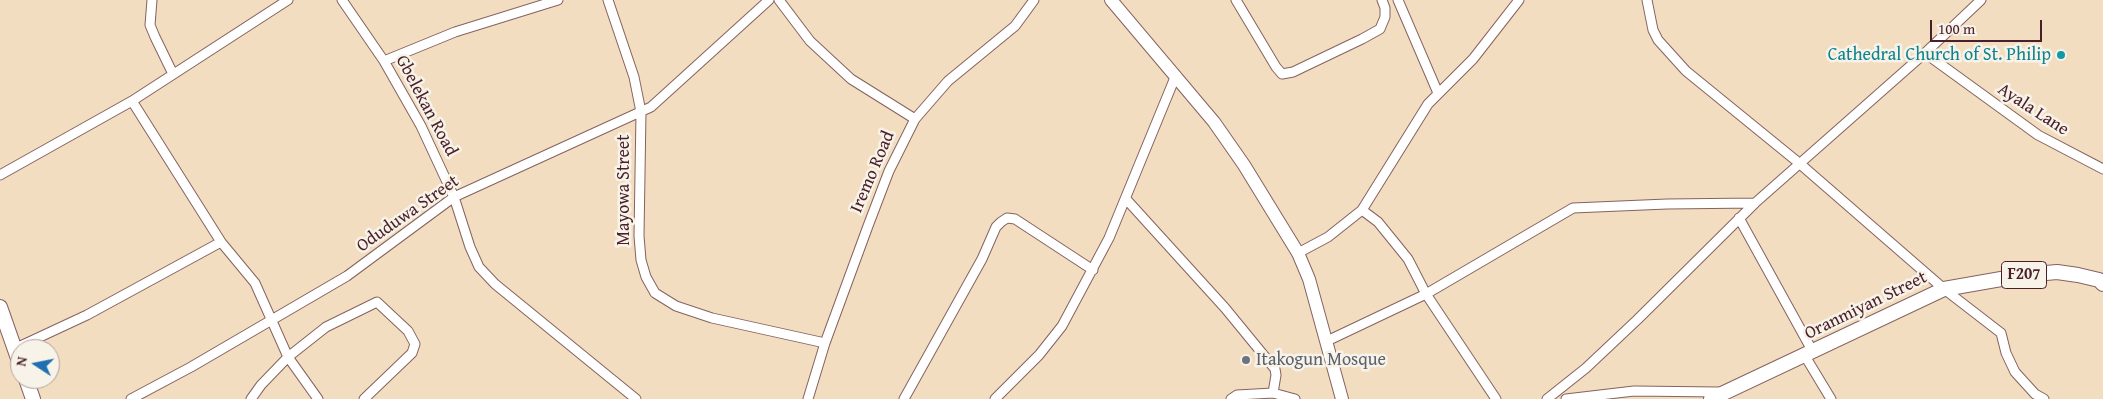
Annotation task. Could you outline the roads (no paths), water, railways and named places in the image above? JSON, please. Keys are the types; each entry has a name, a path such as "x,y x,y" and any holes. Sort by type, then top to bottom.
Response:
{"main road":[{"name":"F207","path":"1944,289 2024,275 2057,272 2102,280"},
{"name":"Oranmiyan Street","path":"1809,354 1944,289"},
{"path":"0,307 11,339"},
{"name":"F207","path":"1717,396 1809,354"}],"street":[{"path":"152,0 150,25 173,74"},
{"path":"0,175 132,101 288,0"},
{"name":"Gbelekan Road","path":"342,0 384,60 421,126 454,197 470,248 479,267 495,284 636,399"},
{"path":"384,60 455,32 558,0"},
{"name":"Mayowa Street","path":"608,0 634,78 642,112 639,236 646,277 655,293 676,306 712,318 825,343"},
{"name":"Oduduwa Street","path":"131,399 191,367 347,276 454,197 651,107 769,0"},
{"path":"779,0 810,41 851,79 915,119"},
{"name":"Iremo Road","path":"811,398 825,343 889,171 915,119 948,80 1015,26 1034,0"},
{"path":"1111,0 1214,122 1244,165 1298,253 1309,279 1342,399"},
{"path":"1236,0 1282,74 1301,68 1380,29 1385,17 1385,8 1382,0"},
{"path":"1398,0 1438,93"},
{"path":"1298,253 1328,237 1362,210 1418,118 1438,93 1473,59 1519,0"},
{"path":"1647,0 1658,40 1686,71 1799,163 1944,289 2001,333 2006,353 2015,372 2035,394 2044,399"},
{"path":"1547,399 1586,368 1755,203 1925,53 1981,0"},
{"name":"Ayala Lane","path":"1925,53 2038,136 2103,169"},
{"path":"996,399 1039,355 1062,326 1093,270 1126,198 1176,75"},
{"path":"132,101 221,242 255,283 288,357 318,399"},
{"path":"1126,198 1225,308 1275,369 1276,376 1273,393"},
{"path":"1327,340 1426,294 1574,208 1755,203"},
{"path":"1362,210 1378,222 1408,259 1426,294 1496,399"},
{"path":"904,399 982,258 996,228 1001,222 1007,218 1015,219 1093,270"},
{"path":"1739,218 1831,399"},
{"path":"35,339 87,315 221,242"},
{"path":"251,399 261,385 288,357 326,327 376,302 408,331 415,344 412,353 364,399"},
{"path":"1566,399 1634,391 1717,396"},
{"path":"1231,399 1237,395 1273,393 1294,399"}],"place":[{"name":"Cathedral Church of St. Philip","path":"2061,55"},
{"name":"Itakogun Mosque","path":"1246,360"}]}
